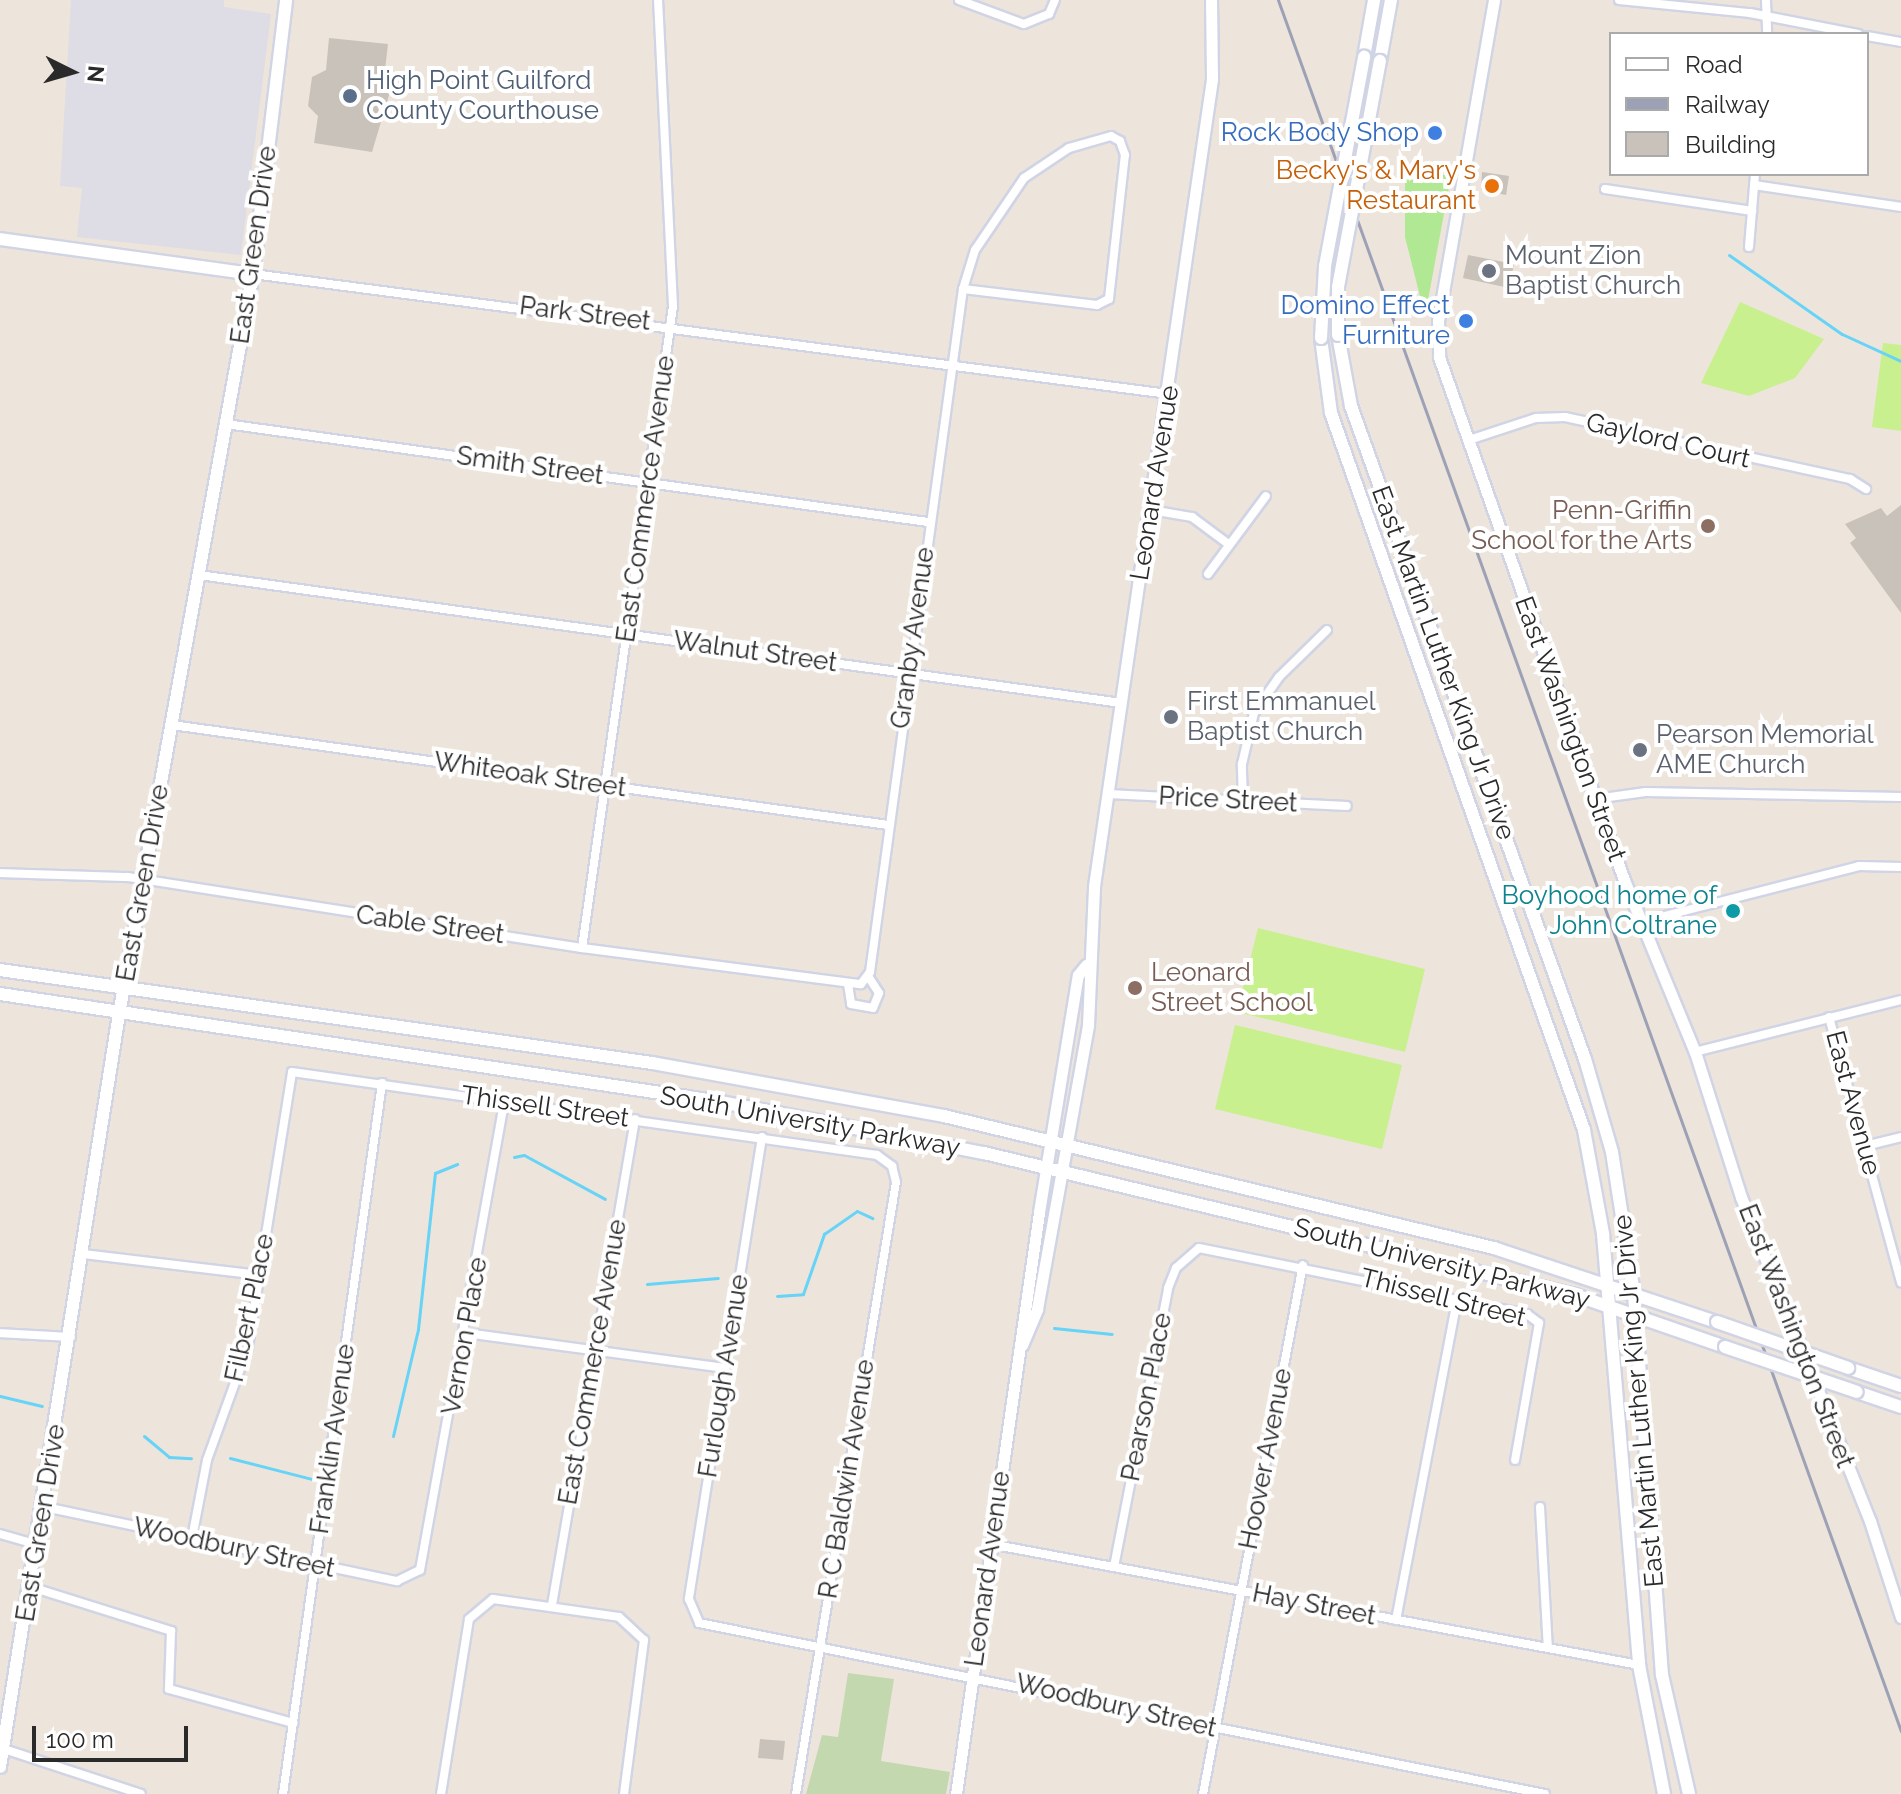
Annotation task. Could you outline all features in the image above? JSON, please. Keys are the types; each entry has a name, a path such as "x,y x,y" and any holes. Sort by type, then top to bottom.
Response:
{"main road":[{"name":"East Green Drive","path":"0,1767 39,1546 119,1014 253,274 286,0"},
{"name":"East Martin Luther King Jr Drive","path":"1374,0 1325,266 1321,338 1331,413 1584,1130 1606,1284 1639,1665 1664,1794"},
{"name":"East Martin Luther King Jr Drive","path":"1391,0 1338,287 1338,335 1351,406 1585,1059 1614,1165 1634,1294 1662,1675 1689,1794"},
{"name":"Park Street","path":"0,239 253,274"},
{"name":"South University Parkway","path":"0,970 652,1063 1051,1142 1328,1205 1606,1284 1901,1386"},
{"name":"South University Parkway","path":"0,994 721,1102 1062,1170 1608,1307 1901,1407"}],"street":[{"name":"East Commerce Avenue","path":"582,948 671,325 675,260 658,0"},
{"path":"959,0 1024,24 1049,14 1055,0"},
{"name":"Leonard Avenue","path":"1022,1345 1037,1309 1062,1170 1069,1147 1092,988 1086,965 1108,794 1169,394 1212,79 1211,0"},
{"name":"East Washington Street","path":"1494,0 1437,333 1469,440 1595,799 1641,922 1695,1052 1741,1197 1870,1521 1901,1617"},
{"path":"1619,0 1765,17 1847,32"},
{"path":"1766,0 1767,32"},
{"path":"1869,36 1901,42"},
{"name":"Granby Avenue","path":"848,984 851,1004 873,1008 879,993 864,980 963,289 975,250 1024,178 1069,148 1111,136 1120,141 1125,155 1109,299 1097,305 963,289"},
{"path":"1749,247 1755,176"},
{"path":"1754,185 1901,207"},
{"path":"1605,189 1752,211"},
{"name":"Park Street","path":"253,274 671,325 1169,394"},
{"name":"Gaylord Court","path":"1469,440 1536,418 1565,417 1850,479 1866,489"},
{"name":"Smith Street","path":"226,424 928,522"},
{"path":"1208,574 1227,543 1266,496"},
{"path":"1151,510 1192,517 1227,543"},
{"name":"Walnut Street","path":"199,575 1122,703"},
{"path":"1243,800 1242,764 1254,713 1279,677 1327,630"},
{"name":"Whiteoak Street","path":"172,725 888,825"},
{"path":"1595,799 1646,792 1901,797"},
{"name":"Price Street","path":"1108,794 1347,806"},
{"path":"1641,922 1859,866 1901,867"},
{"name":"Cable Street","path":"0,873 144,881 582,948 848,984 864,980"},
{"name":"Leonard Avenue","path":"956,1794 1047,1167 1078,975 1086,965"},
{"path":"1695,1052 1901,1000"},
{"name":"East Avenue","path":"1829,1017 1901,1282"},
{"name":"Thissell Street","path":"290,1074 382,1083 762,1137 877,1155 892,1166"},
{"name":"Filbert Place","path":"192,1538 207,1460 248,1347 290,1074"},
{"name":"Franklin Avenue","path":"283,1794 382,1083"},
{"name":"Vernon Place","path":"420,1570 466,1333 504,1101"},
{"name":"East Commerce Avenue","path":"552,1605 635,1119"},
{"name":"Furlough Avenue","path":"691,1614 725,1368 762,1137"},
{"path":"1865,1146 1901,1137"},
{"name":"R C Baldwin Avenue","path":"796,1794 896,1182 892,1166"},
{"name":"Thissell Street","path":"1210,1247 1527,1314 1539,1323 1515,1460"},
{"name":"Pearson Place","path":"1114,1567 1168,1288 1183,1259 1210,1247"},
{"path":"83,1254 260,1275"},
{"name":"Hoover Avenue","path":"1203,1794 1303,1265"},
{"path":"1396,1620 1457,1299"},
{"path":"0,1333 71,1337"},
{"path":"466,1333 725,1368"},
{"name":"Woodbury Street","path":"45,1507 397,1581 420,1570"},
{"path":"1540,1507 1548,1648"},
{"path":"0,1534 39,1546"},
{"name":"Hay Street","path":"990,1544 1639,1665"},
{"path":"31,1587 171,1631 169,1689 293,1723"},
{"path":"441,1794 469,1619 479,1605 493,1599 552,1605 633,1625 644,1640 645,1659 624,1794"},
{"name":"Woodbury Street","path":"691,1614 709,1628 973,1674 1216,1729 1545,1794"},
{"path":"2,1748 141,1794"}],"shaded area":[{"path":"71,0 224,0 224,7 271,14 241,255 77,237 82,188 60,186"}],"green space":[{"path":"1405,169 1451,176 1425,316 1405,237"},
{"path":"1740,302 1824,339 1795,378 1749,396 1701,383"},
{"path":"1883,343 1901,345 1901,431 1872,427"},
{"path":"1258,928 1425,969 1405,1052 1237,1012"},
{"path":"1235,1025 1402,1065 1382,1149 1215,1109"},
{"path":"848,1673 894,1679 881,1761 950,1772 946,1794 806,1794 822,1735 838,1737"}],"building":[{"name":"High Point Guilford County Courthouse","path":"329,38 388,44 384,78 392,85 372,152 314,143 318,116 308,106 312,77 326,70"},
{"name":"Becky's & Mary's Restaurant","path":"1482,172 1509,176 1506,195 1481,190"},
{"name":"Mount Zion Baptist Church","path":"1468,255 1514,264 1509,288 1463,278"},
{"path":"1901,505 1901,613 1850,543 1856,538 1845,524 1881,508 1887,516"},
{"path":"760,1739 785,1741 783,1760 758,1758"}],"waterway":[{"path":"1729,255 1842,334 1901,361"},
{"path":"514,1157 524,1155 605,1199"},
{"path":"393,1436 418,1329 435,1173 457,1164"},
{"path":"777,1296 803,1294 824,1234 857,1211 872,1218"},
{"path":"647,1284 718,1278"},
{"path":"1054,1328 1112,1334"},
{"path":"0,1396 42,1406"},
{"path":"144,1436 169,1457 191,1458"},
{"path":"230,1458 312,1479"}],"railway":[{"path":"1278,0 1901,1731"}],"place":[{"name":"High Point Guilford County Courthouse","path":"350,96"},
{"name":"Rock Body Shop","path":"1435,133"},
{"name":"Becky's & Mary's Restaurant","path":"1492,186"},
{"name":"Mount Zion Baptist Church","path":"1489,271"},
{"name":"Domino Effect Furniture","path":"1466,321"},
{"name":"Penn-Griffin School for the Arts","path":"1708,526"},
{"name":"First Emmanuel Baptist Church","path":"1171,717"},
{"name":"Pearson Memorial AME Church","path":"1640,750"},
{"name":"Boyhood home of John Coltrane","path":"1733,911"},
{"name":"Leonard Street School","path":"1135,988"}]}
